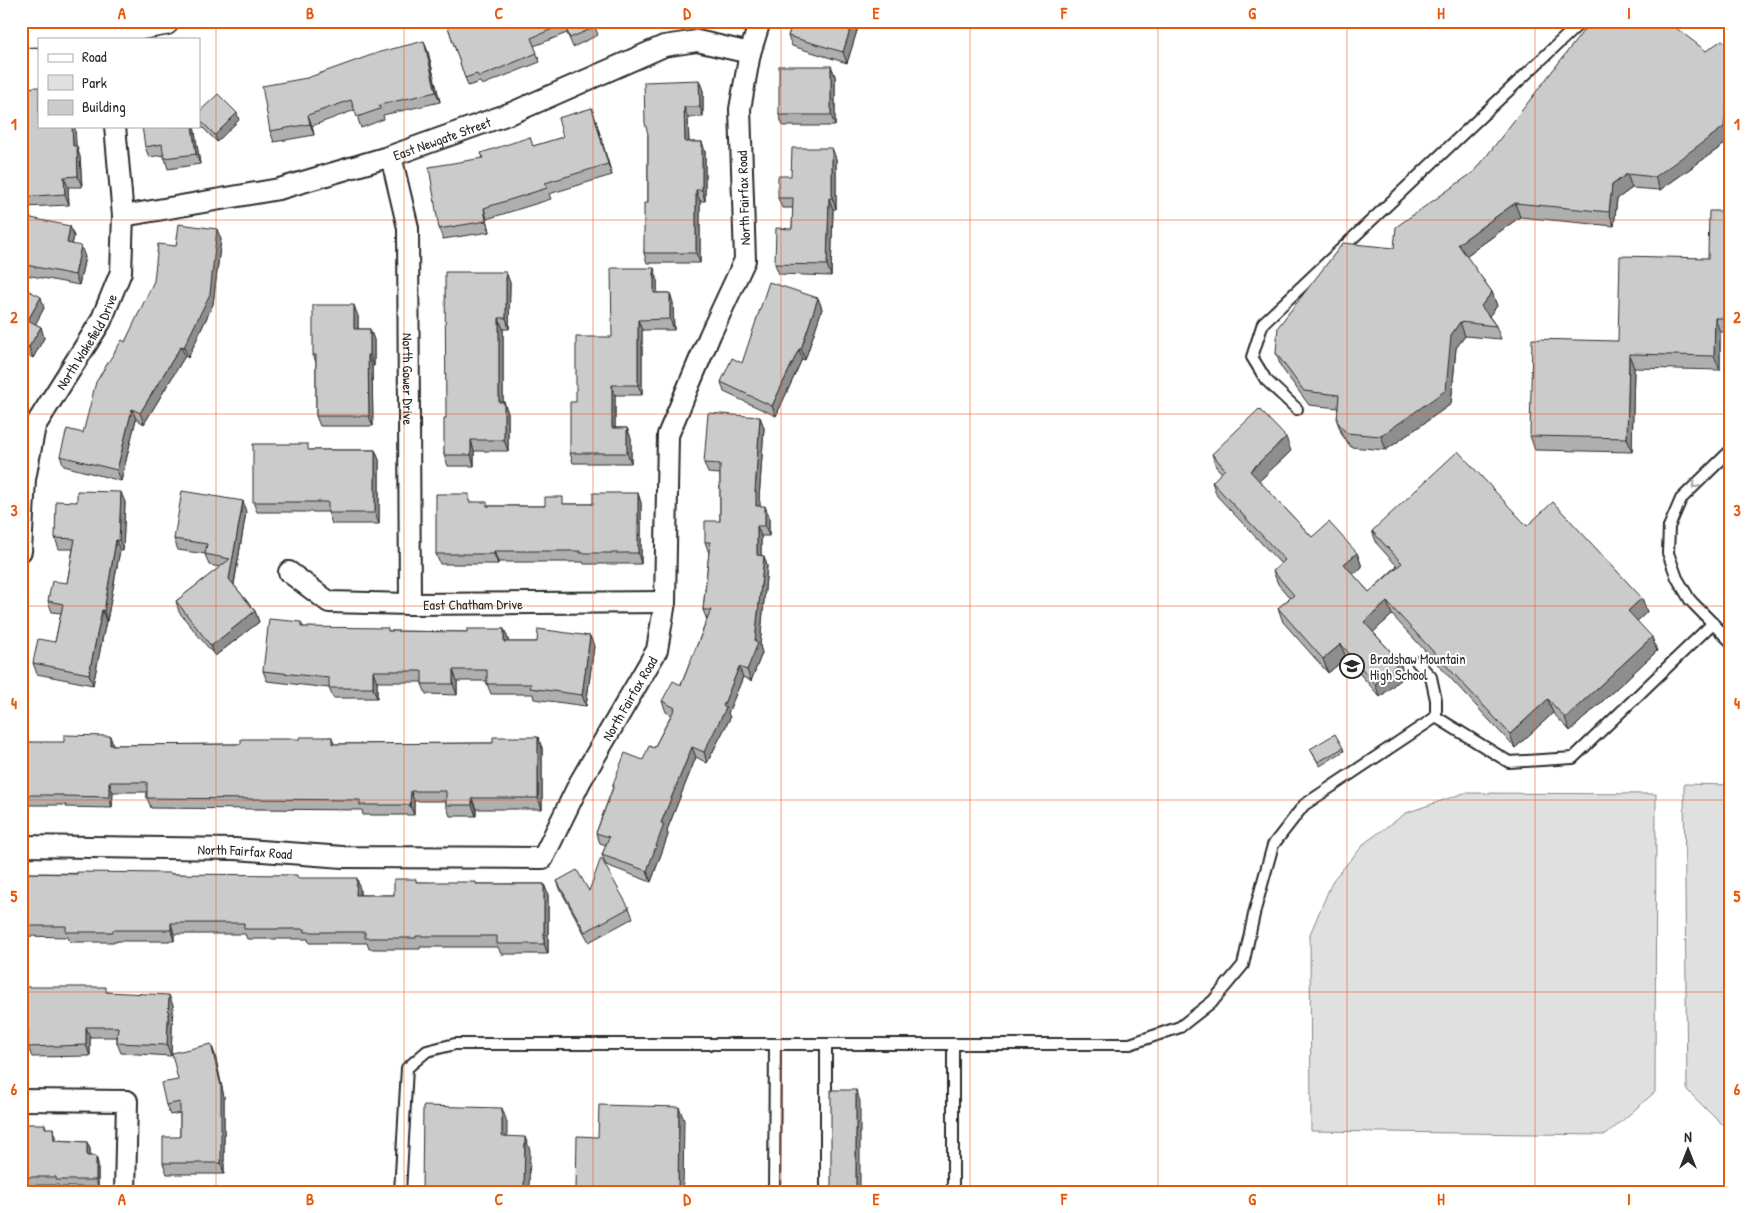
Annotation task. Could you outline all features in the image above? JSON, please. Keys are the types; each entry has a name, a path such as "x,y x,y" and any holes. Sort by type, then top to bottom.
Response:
{"street":[{"path":"21,33 106,30 165,21"},
{"name":"North Fairfax Road","path":"21,846 235,849 343,856 543,858 580,782 657,650 665,602 668,435 710,335 746,260 740,109 750,53 760,21"},
{"name":"East Newgate Street","path":"123,216 280,189 391,156 514,112 664,46 696,41 750,53"},
{"name":"North Wakefield Drive","path":"21,551 25,479 35,426 101,320 121,272 123,216 115,128"},
{"name":"North Gower Drive","path":"391,156 408,228 410,604"},
{"name":"East Chatham Drive","path":"289,572 329,602 410,604 665,602"},
{"path":"21,1100 127,1101 125,1192"}],"lane":[{"path":"1297,409 1266,380 1252,357 1263,323 1582,21"},
{"path":"1730,451 1681,499 1670,527 1668,552 1677,578 1690,600 1730,641"},
{"path":"1436,717 1509,762 1573,758 1713,624"},
{"path":"1417,662 1431,677 1436,700 1436,717"},
{"path":"400,1192 407,1068 427,1051 455,1044 1130,1044 1180,1027 1214,1001 1243,965 1255,910 1274,845 1304,805 1436,717"},
{"path":"774,1192 775,1044"},
{"path":"826,1044 826,1192"},
{"path":"953,1044 953,1192"}],"green space":[{"path":"1684,784 1730,785 1730,1133 1687,1090"},
{"path":"1464,793 1656,794 1655,1092 1606,1135 1311,1131 1310,934 1333,880 1366,842 1406,813"}],"building":[{"path":"446,21 593,21 595,27 570,38 564,24 531,38 537,53 479,77 477,74 465,78"},
{"path":"793,21 853,21 843,52 788,36"},
{"path":"1595,21 1667,21 1706,51 1722,40 1730,46 1730,67 1724,127 1655,177 1627,174 1612,185 1609,212 1515,203 1458,244 1492,292 1481,306 1496,326 1460,322 1451,335 1446,390 1381,436 1346,433 1337,421 1339,395 1304,391 1276,353 1278,327 1343,243 1394,248 1396,227 1475,171 1584,30"},
{"path":"424,41 436,92 379,105 380,109 357,117 351,100 308,115 310,124 270,131 262,86 307,78 380,52"},
{"path":"779,66 831,66 831,115 779,115"},
{"path":"699,80 700,107 684,107 685,142 702,142 702,190 696,190 696,253 644,253 644,203 648,203 648,134 645,123 644,82"},
{"path":"38,87 38,128 72,128 73,146 77,146 78,176 64,177 65,194 21,197 21,88"},
{"path":"218,94 237,113 215,135 200,120 200,111"},
{"path":"592,108 608,164 545,183 547,188 484,208 486,221 439,229 429,167 483,158 481,153 530,137 533,146 563,137 558,118"},
{"path":"142,128 192,128 196,154 164,158 162,144 145,147"},
{"path":"792,148 832,148 832,198 829,198 827,265 775,264 776,228 792,229 793,198 778,198 778,176 791,176"},
{"path":"1709,211 1730,211 1730,318 1715,318 1714,356 1629,354 1627,438 1530,436 1532,339 1618,341 1620,256 1708,258"},
{"path":"21,216 70,226 67,243 81,246 75,275 21,264"},
{"path":"179,224 217,229 210,294 184,347 181,346 140,413 132,409 117,470 60,456 67,429 83,433 96,382 122,340 125,342 154,281 158,244 176,246"},
{"path":"611,268 654,268 654,293 670,293 670,319 638,320 638,385 612,385 612,428 627,428 627,453 570,453 570,402 576,402 576,337 612,337"},
{"path":"445,272 506,272 506,318 499,318 499,402 504,402 504,440 471,440 471,455 444,455 444,418 446,418"},
{"path":"769,282 818,298 801,349 799,349 772,406 721,382 732,358 742,363"},
{"path":"21,287 41,297 28,320 41,327 29,347 21,344"},
{"path":"313,305 354,305 354,329 370,329 370,355 368,355 369,416 316,416 316,355 313,355"},
{"path":"1259,409 1286,437 1250,471 1312,537 1329,522 1357,553 1344,564 1369,592 1402,563 1372,531 1458,451 1527,526 1553,502 1642,598 1628,611 1652,637 1565,718 1548,699 1510,734 1387,602 1364,622 1400,662 1375,684 1341,644 1323,659 1278,608 1294,595 1273,571 1285,560 1212,482 1225,469 1212,454"},
{"path":"708,413 760,417 755,492 756,506 765,506 765,526 757,526 757,555 764,556 755,641 758,643 747,670 739,667 723,706 726,708 704,752 692,747 661,823 664,824 647,871 602,855 609,837 596,833 625,753 643,760 649,746 654,748 675,708 662,701 673,681 681,685 711,610 703,610 710,542 705,542 705,521 720,521 720,464 704,463"},
{"path":"253,444 308,444 308,450 375,450 375,513 328,513 328,502 253,502"},
{"path":"77,491 121,492 119,540 116,540 104,611 102,610 89,674 33,663 38,639 55,642 63,604 48,601 52,581 67,583 75,539 55,538 56,501 77,502"},
{"path":"182,491 243,501 229,579 255,611 211,646 176,601 230,559 205,554 207,544 174,539"},
{"path":"593,493 638,493 638,553 494,551 494,554 436,554 436,494 469,494 469,502 487,502 487,506 545,506 545,497 563,497 563,504 593,504"},
{"path":"269,619 301,622 301,627 388,628 388,631 467,632 467,629 504,629 504,642 537,642 538,629 590,636 582,695 530,688 531,684 487,684 487,670 453,670 453,684 422,684 422,671 373,671 373,688 329,688 329,678 263,671"},
{"path":"1335,734 1343,748 1318,762 1310,749"},
{"path":"64,735 110,736 110,745 241,744 241,739 300,739 300,737 332,737 332,744 493,743 493,737 538,737 538,798 472,798 472,805 446,805 446,791 411,791 410,805 360,805 360,800 147,798 147,782 109,782 109,797 21,795 21,742 64,742"},
{"path":"601,858 629,908 585,932 557,881 577,870 589,891"},
{"path":"77,872 297,875 297,878 357,878 356,895 394,895 394,879 416,879 416,882 476,882 476,884 544,884 544,944 497,944 497,936 365,938 365,932 305,932 305,929 244,929 244,923 171,923 171,930 113,930 113,932 66,932 66,926 21,926 21,873 77,874"},
{"path":"21,987 106,987 106,992 169,995 167,1045 117,1043 118,1027 86,1027 86,1045 28,1047 28,1029 21,1029"},
{"path":"211,1044 221,1086 221,1163 163,1163 163,1137 180,1137 180,1102 166,1105 161,1083 178,1080 172,1053"},
{"path":"831,1090 856,1090 856,1192 831,1192"},
{"path":"599,1105 679,1107 678,1192 422,1192 423,1106 502,1108 502,1136 525,1137 524,1188 576,1190 577,1136 598,1137"},
{"path":"24,1124 45,1124 45,1128 53,1128 54,1140 87,1142 87,1156 96,1156 96,1180 56,1180 56,1177 21,1177 21,1142 24,1142"}],"place":[{"name":"Bradshaw Mountain High School","path":"1352,666"}]}
